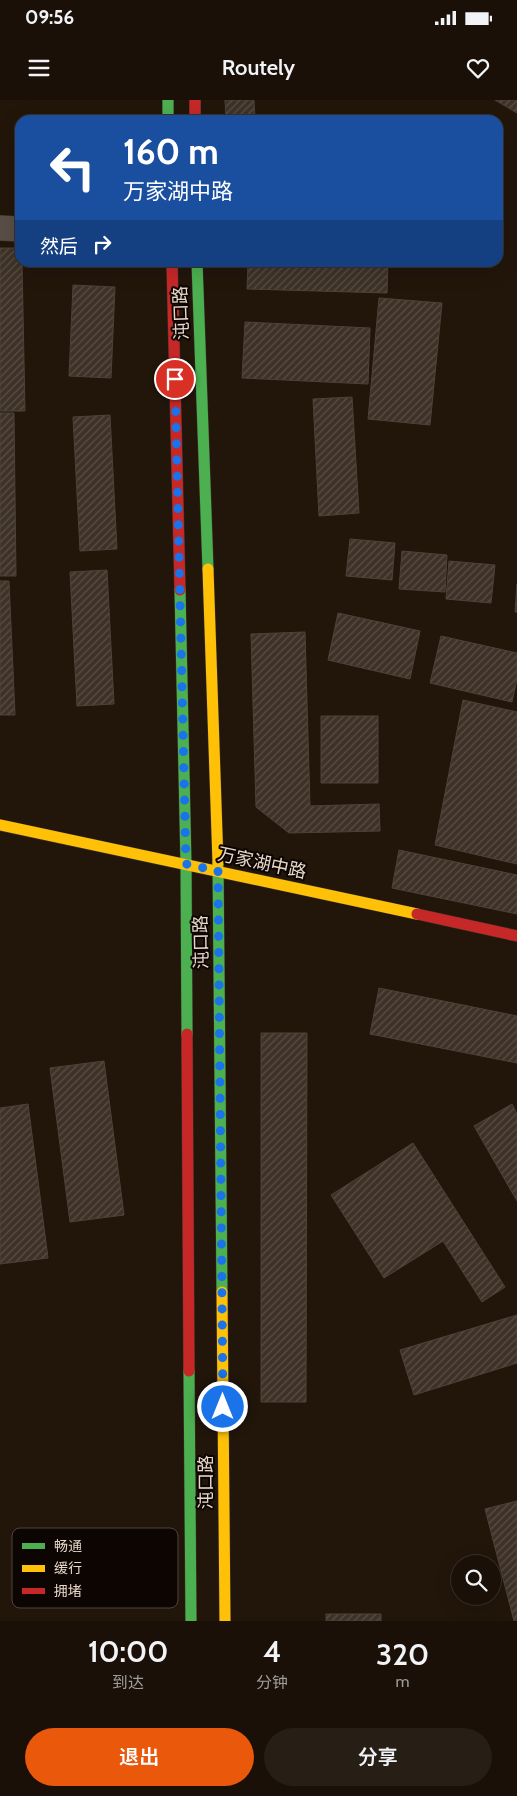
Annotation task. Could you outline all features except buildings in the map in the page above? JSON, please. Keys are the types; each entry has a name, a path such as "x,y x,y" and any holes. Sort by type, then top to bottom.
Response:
{"main road":[{"path":"168,100 168,115"},
{"path":"195,100 195,115"},
{"name":"沌口路","path":"172,267 186,864 191,1621"},
{"name":"沌口路","path":"197,267 218,871 224,1621"},
{"name":"万家湖中路","path":"0,826 186,864 517,936"}],"street":[{"path":"0,228 15,229"}],"traffic: fast":[{"path":"168,100 168,115"},
{"path":"197,267 208,569"},
{"path":"180,590 186,864 187,1034"},
{"path":"218,863 222,1292"},
{"path":"189,1371 191,1621"}],"traffic: slow":[{"path":"208,569 218,863"},
{"path":"0,825 417,914"},
{"path":"222,1292 225,1621"}],"traffic: jam":[{"path":"195,100 195,115"},
{"path":"172,267 180,590"},
{"path":"417,914 517,936"},
{"path":"187,1034 189,1371"}],"route":[{"path":"175,379 186,864 218,871 223,1407"}]}
